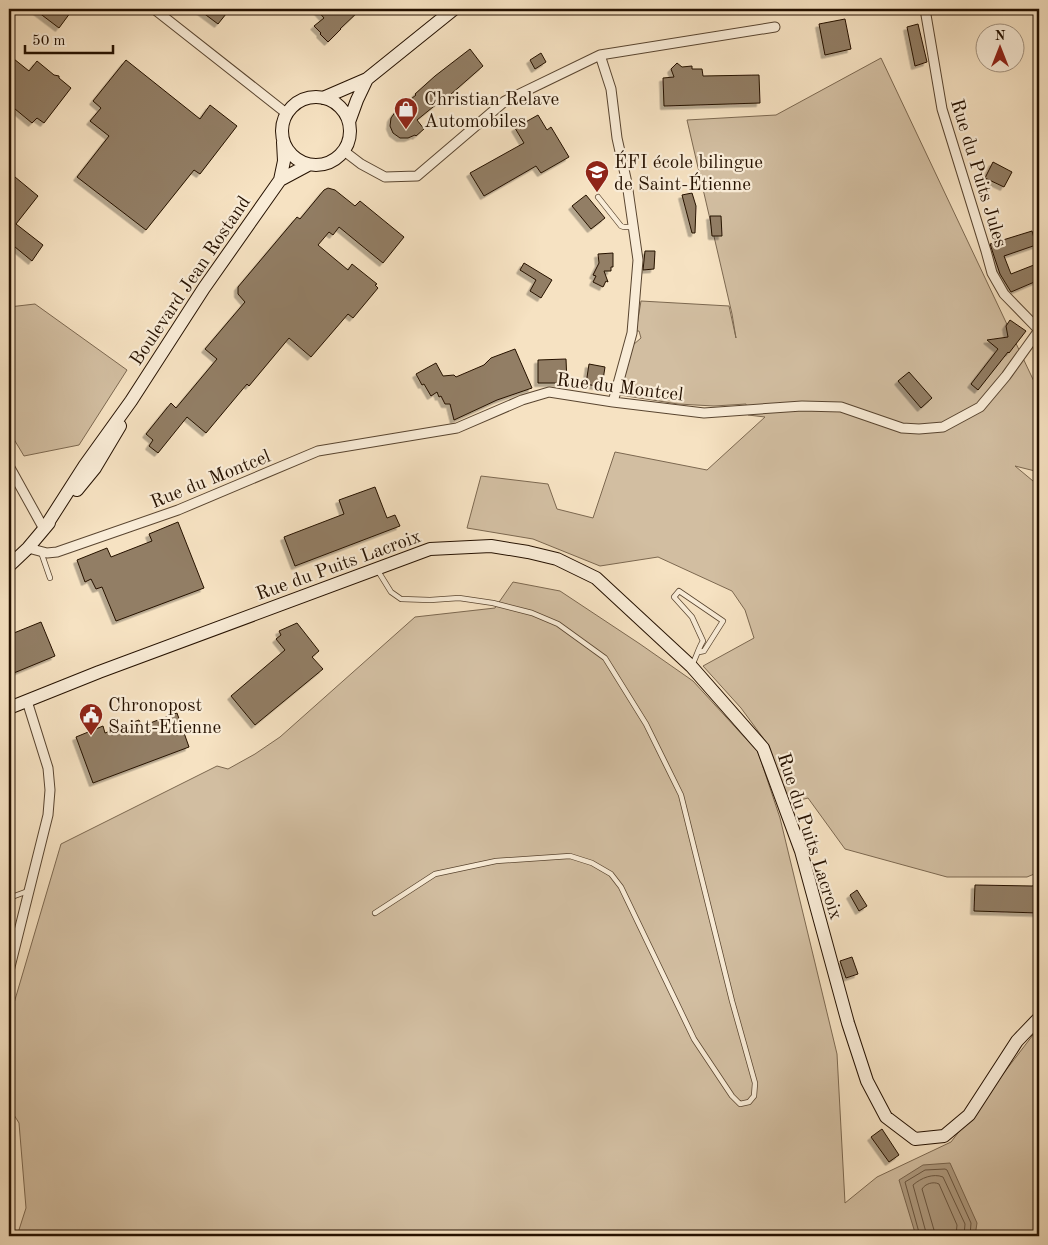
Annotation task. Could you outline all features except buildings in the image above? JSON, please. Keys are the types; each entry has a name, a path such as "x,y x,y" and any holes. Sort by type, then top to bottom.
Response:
{"street":[{"path":"323,98 367,79 454,9"},
{"name":"Rue du Puits Jules","path":"925,9 942,109 992,274 1004,294 1039,330"},
{"path":"159,10 231,71 286,113"},
{"path":"344,151 361,164 385,177 417,176 505,101 600,55 775,27"},
{"path":"600,55 611,90 617,138 628,182 638,260 632,334 613,402"},
{"path":"349,122 367,79"},
{"path":"280,180 284,161 281,132 282,122 286,113 293,105 312,97 323,98 340,106 349,122 350,132 344,151 328,163 318,166 300,162 287,150 283,142"},
{"path":"280,180 308,165"},
{"name":"Boulevard Jean Rostand","path":"9,566 44,529 84,465 131,401 204,288 280,180"},
{"name":"Rue du Montcel","path":"28,548 47,553 57,552 178,510 318,452 457,428 522,400 549,392 704,413 802,406 842,407 902,428 943,427 980,407 1006,376 1039,330"},
{"path":"9,466 44,529"},
{"name":"Rue du Puits Lacroix","path":"9,708 98,672 430,549 492,546 528,552 557,560 596,578 691,666 762,748 800,851 866,1081 886,1118 915,1139 944,1136 969,1115 1017,1041 1039,1018"},
{"path":"9,971 48,815 50,790 48,768 28,701"}],"lane":[{"path":"598,197 621,226 634,227"},
{"path":"41,552 50,578"},
{"path":"375,913 435,874 496,861 570,856 592,863 611,874 621,887 694,1039 732,1096 740,1104 748,1102 754,1096 755,1083 732,1001 681,795 646,724 605,658 558,624 532,614 492,603 459,598 430,600 400,598 391,592 376,568"},
{"path":"691,666 703,641 692,617 674,597 678,591 723,621 704,651 699,652"},
{"path":"9,898 30,890"}],"shaded area":[{"path":"881,58 1039,392 1039,472 1015,466 1039,486 1039,872 1027,877 947,877 845,849 808,798 789,803 769,746 741,708 703,666 754,638 745,610 732,591 658,557 600,566 533,539 467,528 481,476 548,484 557,509 593,518 615,452 707,470 765,417 748,415 746,404 714,406 678,404 620,395 633,345 641,338 639,331 636,331 641,301 729,306 736,338 732,314 687,120 776,115"},
{"path":"35,304 127,370 79,445 24,456 9,431 9,307"},
{"path":"513,582 560,591 640,644 693,681 758,752 780,818 837,1054 845,1203 877,1177 951,1142 1039,1027 1039,1236 17,1236 26,1208 19,1123 9,1107 9,1020 61,844 217,766 228,769 255,754 280,737 415,617 495,608"}],"water":[{"path":"950,1163 977,1223 975,1236 916,1236 899,1180 923,1165"}],"place":[{"name":"Christian Relave Automobiles","path":"406,130"},
{"name":"ÉFI école bilingue de Saint-Étienne","path":"597,193"},
{"name":"Chronopost Saint-Etienne","path":"91,736"}]}
